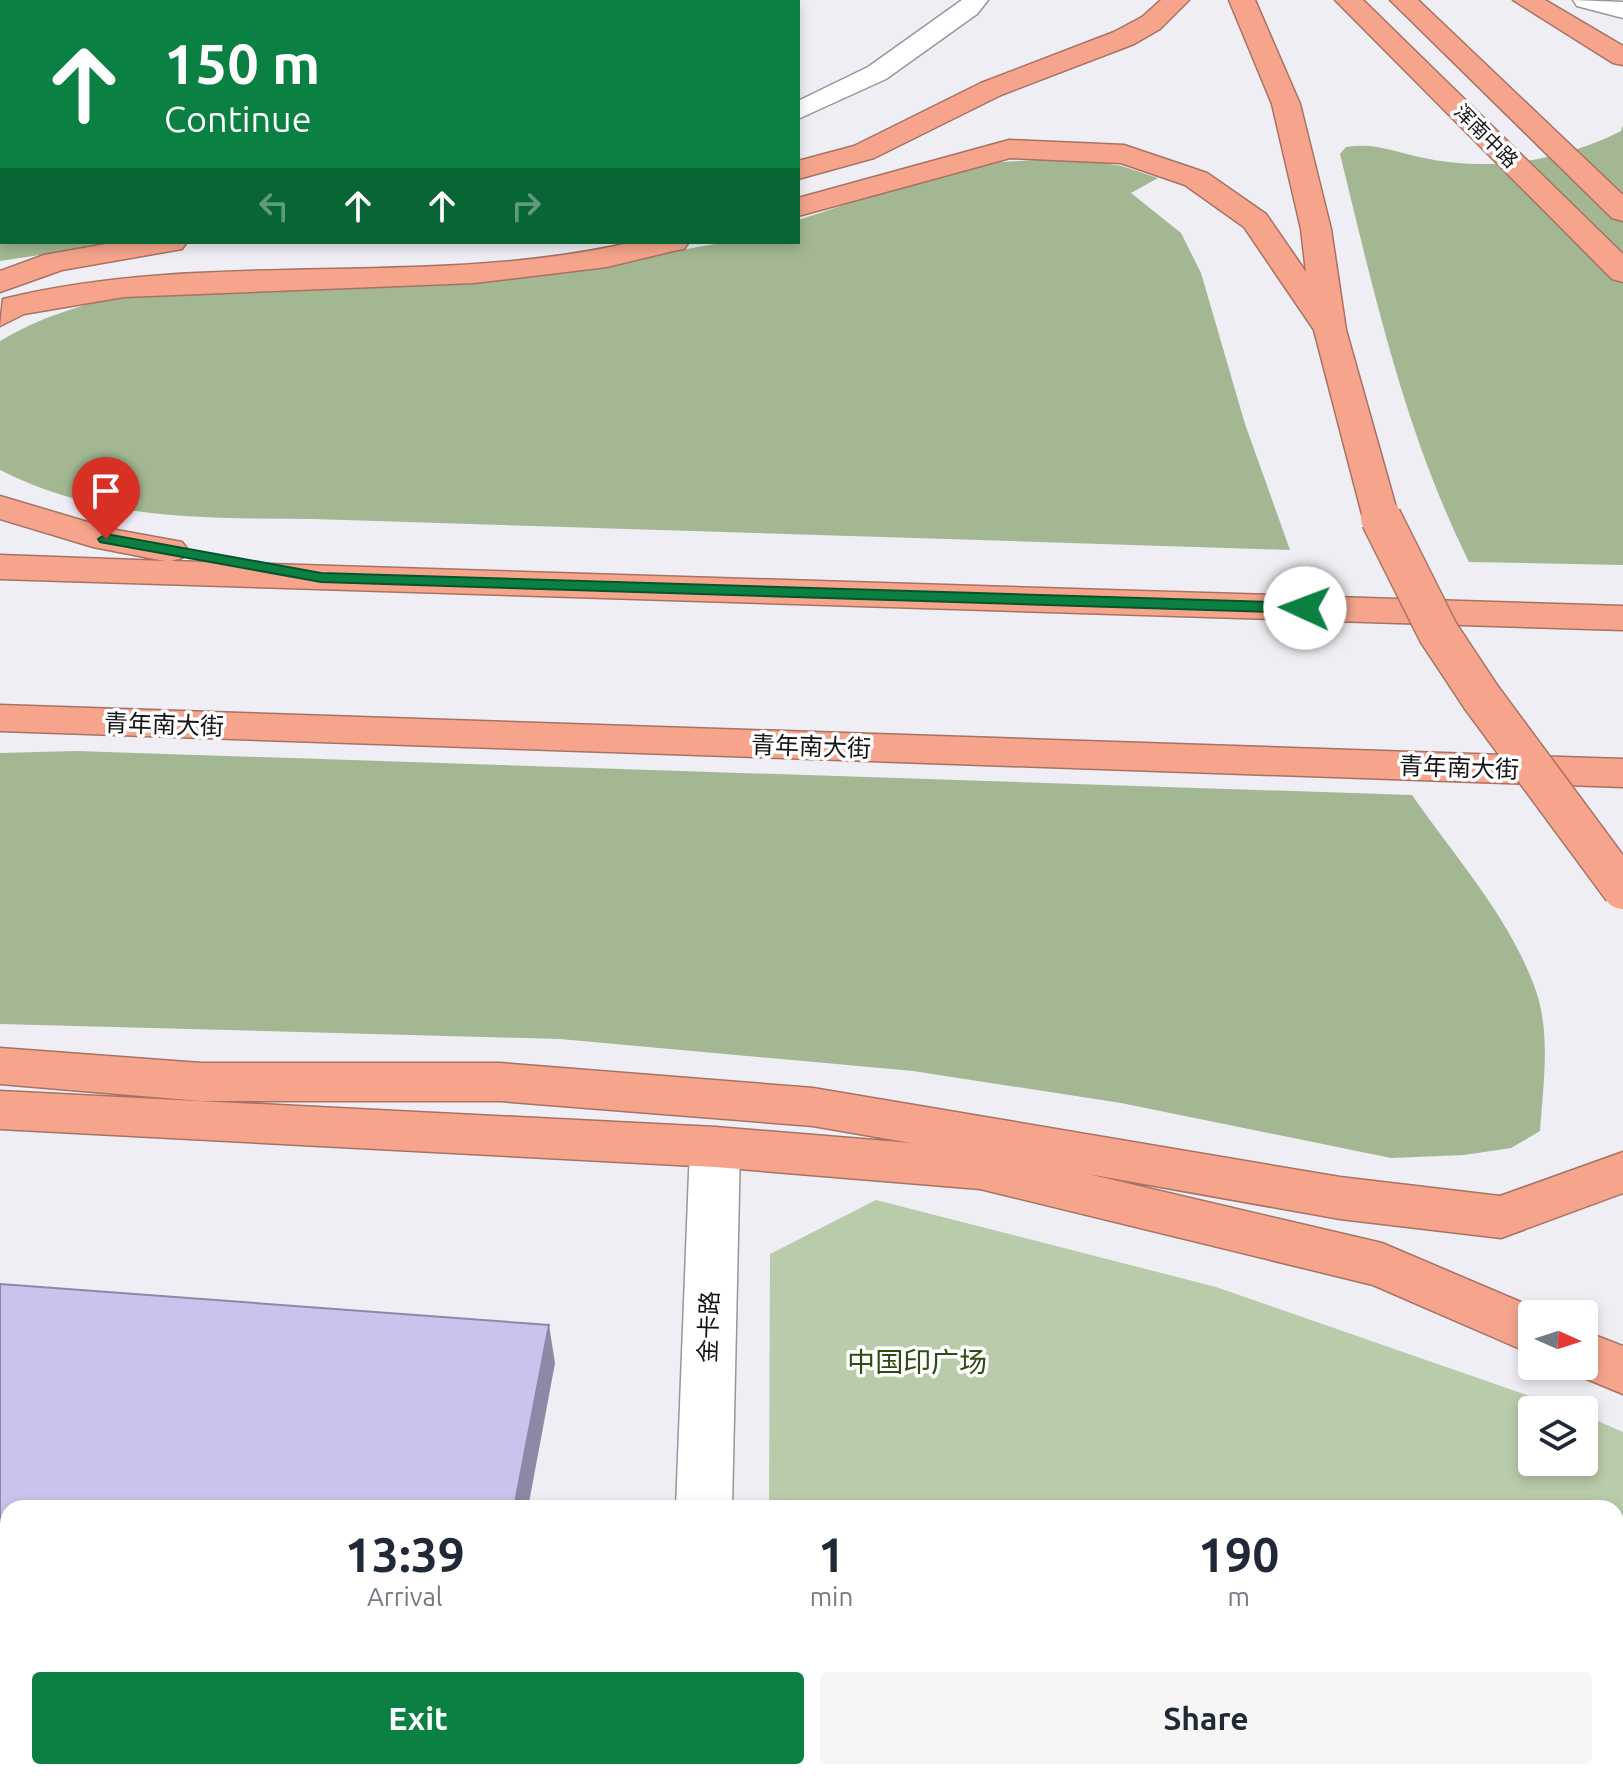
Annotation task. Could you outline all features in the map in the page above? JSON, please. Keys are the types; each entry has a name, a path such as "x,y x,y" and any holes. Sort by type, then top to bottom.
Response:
{"highway":[{"path":"800,169 864,152 991,89 1124,38 1151,23 1176,0"},
{"path":"1242,0 1286,104 1316,229 1330,330 1381,518 1438,632 1481,697 1623,889"},
{"name":"浑南中路","path":"1348,0 1623,272"},
{"name":"浑南中路","path":"1403,0 1623,212"},
{"path":"1526,0 1623,57"},
{"path":"1569,0 1623,37"},
{"path":"800,206 1009,149 1124,154 1196,179 1255,221 1330,330"},
{"path":"0,282 55,262 159,244"},
{"path":"0,316 14,306 139,286 484,276 639,252 666,244"},
{"path":"0,507 106,539 321,578"},
{"path":"0,567 1623,618"},
{"name":"青年南大街","path":"0,718 1623,773"},
{"path":"0,738 224,727"},
{"path":"0,1066 201,1082 500,1082 813,1107 1340,1198 1501,1217 1623,1172"},
{"path":"0,1110 715,1147 980,1169 1382,1265 1518,1325"},
{"path":"1598,1360 1623,1371"}],"street":[{"path":"800,110 877,73 968,9 975,0"},
{"path":"1586,0 1623,10"},
{"name":"金卡路","path":"704,1500 715,1147"}],"green space":[{"path":"1623,125 1623,565 1469,562 1446,513 1409,413 1379,310 1340,154 1346,147 1366,146 1449,162 1500,164 1575,150 1621,131"},
{"path":"1069,158 1122,166 1158,178 1131,193 1181,233 1201,273 1245,424 1290,550 193,517 114,508 76,499 37,487 0,470 0,341 30,325 76,308 125,296 564,271 715,244 800,244 800,219 930,177 986,163"},
{"path":"0,244 112,244 0,261"},
{"path":"76,751 1412,795 1497,914 1536,991 1545,1043 1540,1131 1511,1148 1464,1155 1391,1158 1121,1103 913,1071 560,1039 0,1024 0,753"},
{"name":"中国印广场","path":"876,1200 1216,1287 1530,1396 1518,1396 1518,1476 1598,1476 1598,1421 1623,1432 1623,1500 769,1500 770,1254"}],"building":[{"path":"0,1284 549,1325 516,1500 0,1500"}],"route":[{"path":"106,539 321,578 1305,608"}]}
